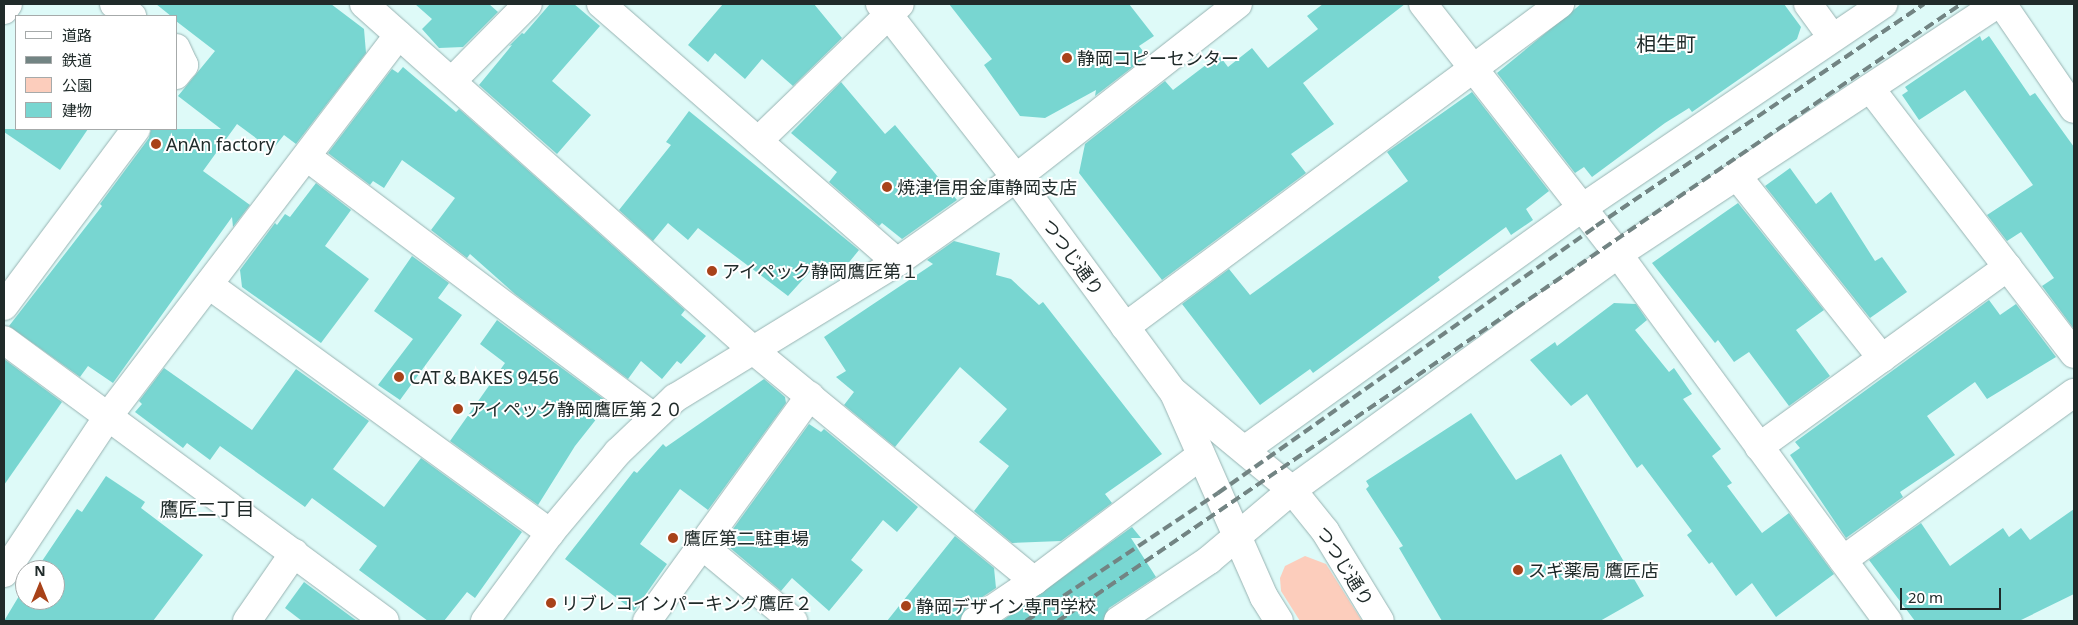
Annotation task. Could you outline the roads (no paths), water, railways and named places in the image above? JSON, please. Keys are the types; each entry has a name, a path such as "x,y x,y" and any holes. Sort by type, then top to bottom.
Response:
{"street":[{"path":"4,10 8,4"},
{"path":"114,4 130,15"},
{"path":"364,4 753,350 1034,581"},
{"path":"452,81 528,4"},
{"path":"601,4 898,262"},
{"path":"485,621 550,533 653,417 675,398 898,262 1016,178 1238,4"},
{"path":"1424,4 1476,68 1618,254 1888,621"},
{"path":"1125,327 1560,4"},
{"path":"1808,4 1832,37"},
{"path":"1246,449 1582,208 1883,4"},
{"path":"1118,621 1238,537 1292,490 1618,254 1997,4"},
{"path":"2002,4 2074,109"},
{"path":"758,142 890,7"},
{"name":"つつじ通り","path":"890,7 1174,393 1238,537 1279,621"},
{"path":"4,573 109,416 400,35"},
{"path":"178,52 184,65 178,72"},
{"path":"1870,88 2074,354"},
{"path":"4,306 135,130"},
{"path":"307,157 653,417"},
{"path":"1736,176 1882,358"},
{"path":"1759,447 2008,267"},
{"path":"209,285 550,533"},
{"path":"4,340 385,621"},
{"name":"つつじ通り","path":"1174,393 1246,449 1292,490 1325,531 1380,621"},
{"path":"1843,560 2074,393"},
{"path":"647,621 704,547 810,396"},
{"path":"975,621 1034,581 1201,455"},
{"path":"704,547 793,621"},
{"path":"246,621 294,553"}],"railway":[{"path":"1026,621 1218,493 1596,226 1924,4"},
{"path":"1058,621 1961,4"}],"place":[{"name":"静岡コピーセンター","path":"1067,58"},
{"name":"AnAn factory","path":"156,144"},
{"name":"焼津信用金庫静岡支店","path":"887,187"},
{"name":"アイペック静岡鷹匠第１","path":"712,271"},
{"name":"CAT＆BAKES 9456","path":"399,377"},
{"name":"アイペック静岡鷹匠第２０","path":"458,409"},
{"name":"鷹匠第二駐車場","path":"673,538"},
{"name":"スギ薬局 鷹匠店","path":"1518,570"},
{"name":"リブレコインパーキング鷹匠２","path":"551,603"},
{"name":"静岡デザイン専門学校","path":"906,606"}],"district":[{"name":"相生町","path":"1666,43"},
{"name":"鷹匠二丁目","path":"207,510"}]}
